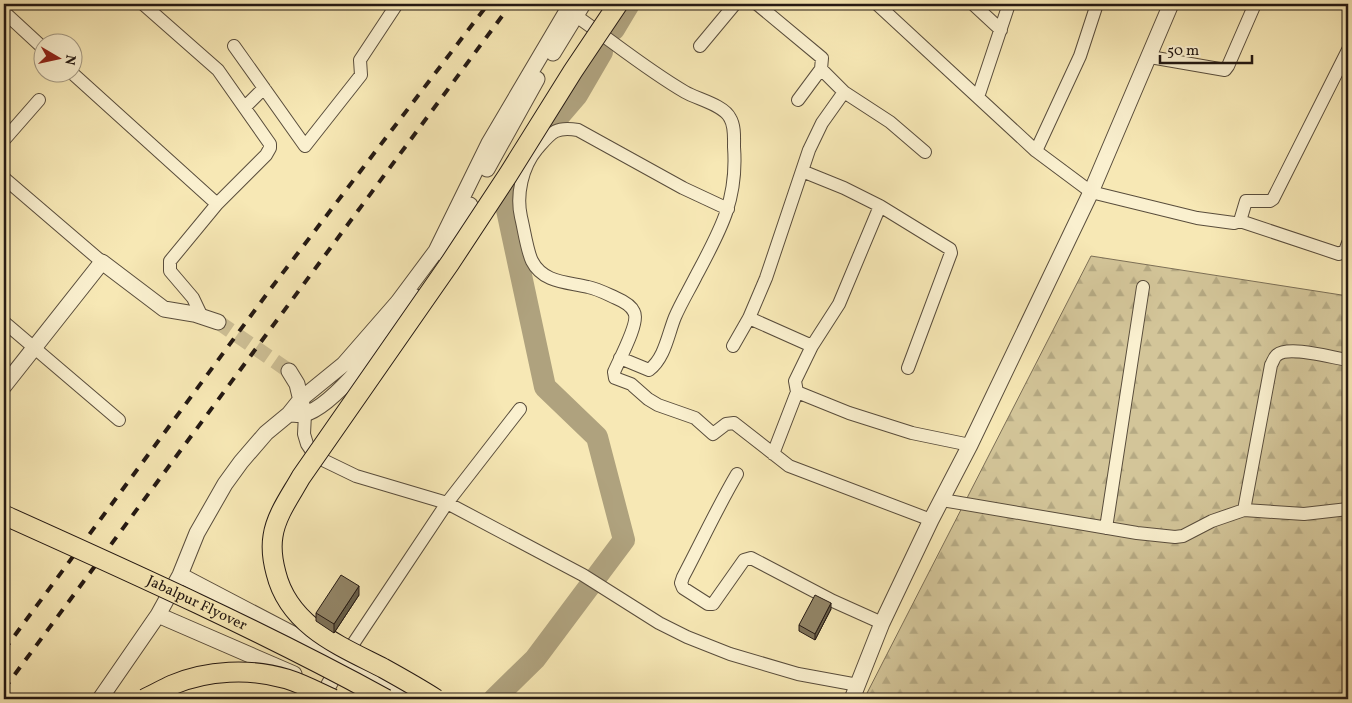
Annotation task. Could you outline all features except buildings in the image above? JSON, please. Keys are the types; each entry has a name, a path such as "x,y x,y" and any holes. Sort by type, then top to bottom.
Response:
{"main road":[{"path":"436,699 332,642 308,625 290,605 279,585 273,562 273,535 280,515 301,477 450,263 618,4"},
{"name":"Jabalpur Flyover","path":"4,515 177,594 336,672 386,699"},
{"path":"144,699 173,684 204,676 234,672 263,674 287,679 327,696"}],"street":[{"path":"143,4 218,70 268,138 270,144 270,148 260,162 217,204 170,261 169,266 173,275 193,298 202,317"},
{"path":"234,46 305,146 361,75 360,60 397,4"},
{"path":"700,46 735,4"},
{"path":"757,4 822,58 821,69 798,100"},
{"path":"876,4 1036,152 1091,192 1197,218 1234,223 1240,222 1339,254 1345,251 1348,243"},
{"path":"973,4 1000,30"},
{"path":"978,97 1009,4"},
{"path":"1036,152 1080,56 1097,4"},
{"path":"852,699 882,623 970,446 1091,192 1171,4"},
{"path":"1150,57 1225,70 1255,4"},
{"path":"100,699 158,615 180,575 197,533 224,484 266,433 289,414 303,406 344,364 398,302 436,251 489,143 518,92 577,8 685,92 722,109 730,116 733,125 735,156 734,188 728,209 719,233 680,308 664,350 656,365 649,370 620,358"},
{"path":"4,12 32,38"},
{"path":"1240,222 1246,201 1270,201 1273,199 1348,50"},
{"path":"821,69 844,92 890,122 925,152"},
{"path":"82,82 217,204"},
{"path":"245,107 264,88"},
{"path":"733,346 749,318 766,278 809,150 822,123 844,92"},
{"path":"4,140 39,100"},
{"path":"728,209 682,188 578,130 567,128 553,131 534,153 518,191 519,207 532,261 543,274 559,282 590,287 622,301 631,308 636,317 614,372 615,378 631,384 648,399 695,418 713,434 726,424 734,423 789,466 932,520"},
{"path":"802,172 844,188 880,206 950,249 951,253 908,368"},
{"path":"4,178 102,262 164,309 218,322"},
{"path":"772,454 797,392 795,381 812,346 839,304 880,206"},
{"path":"4,386 102,262"},
{"path":"1106,528 1143,287"},
{"path":"749,318 812,346"},
{"path":"4,322 119,420"},
{"path":"1244,510 1271,365 1276,355 1284,351 1300,352 1348,360"},
{"path":"289,371 297,384 303,406 304,434 307,444 313,453 323,460 356,476 447,503 583,575 687,638 730,654 798,674 858,685"},
{"path":"797,392 849,413 903,430 970,446"},
{"path":"327,696 342,660 447,503 520,408"},
{"path":"737,474 721,501 709,529 682,578 683,588 708,604 713,604 744,560 751,558 833,601 882,623"},
{"path":"942,500 1106,528 1175,537 1183,536 1220,518 1244,510 1304,514 1348,509"},
{"path":"180,575 342,660 408,699"},
{"path":"158,615 327,696 344,699"}],"green space":[{"path":"1091,256 1348,296 1348,699 864,699"}],"waterway":[{"path":"614,29 629,4"},
{"path":"494,699 535,659 624,540 597,437 545,387 507,210 522,159 577,95 602,52"}],"tunnel":[{"path":"218,322 289,371"}],"railway":[{"path":"4,650 272,287 488,4"},
{"path":"4,689 511,4"}]}
